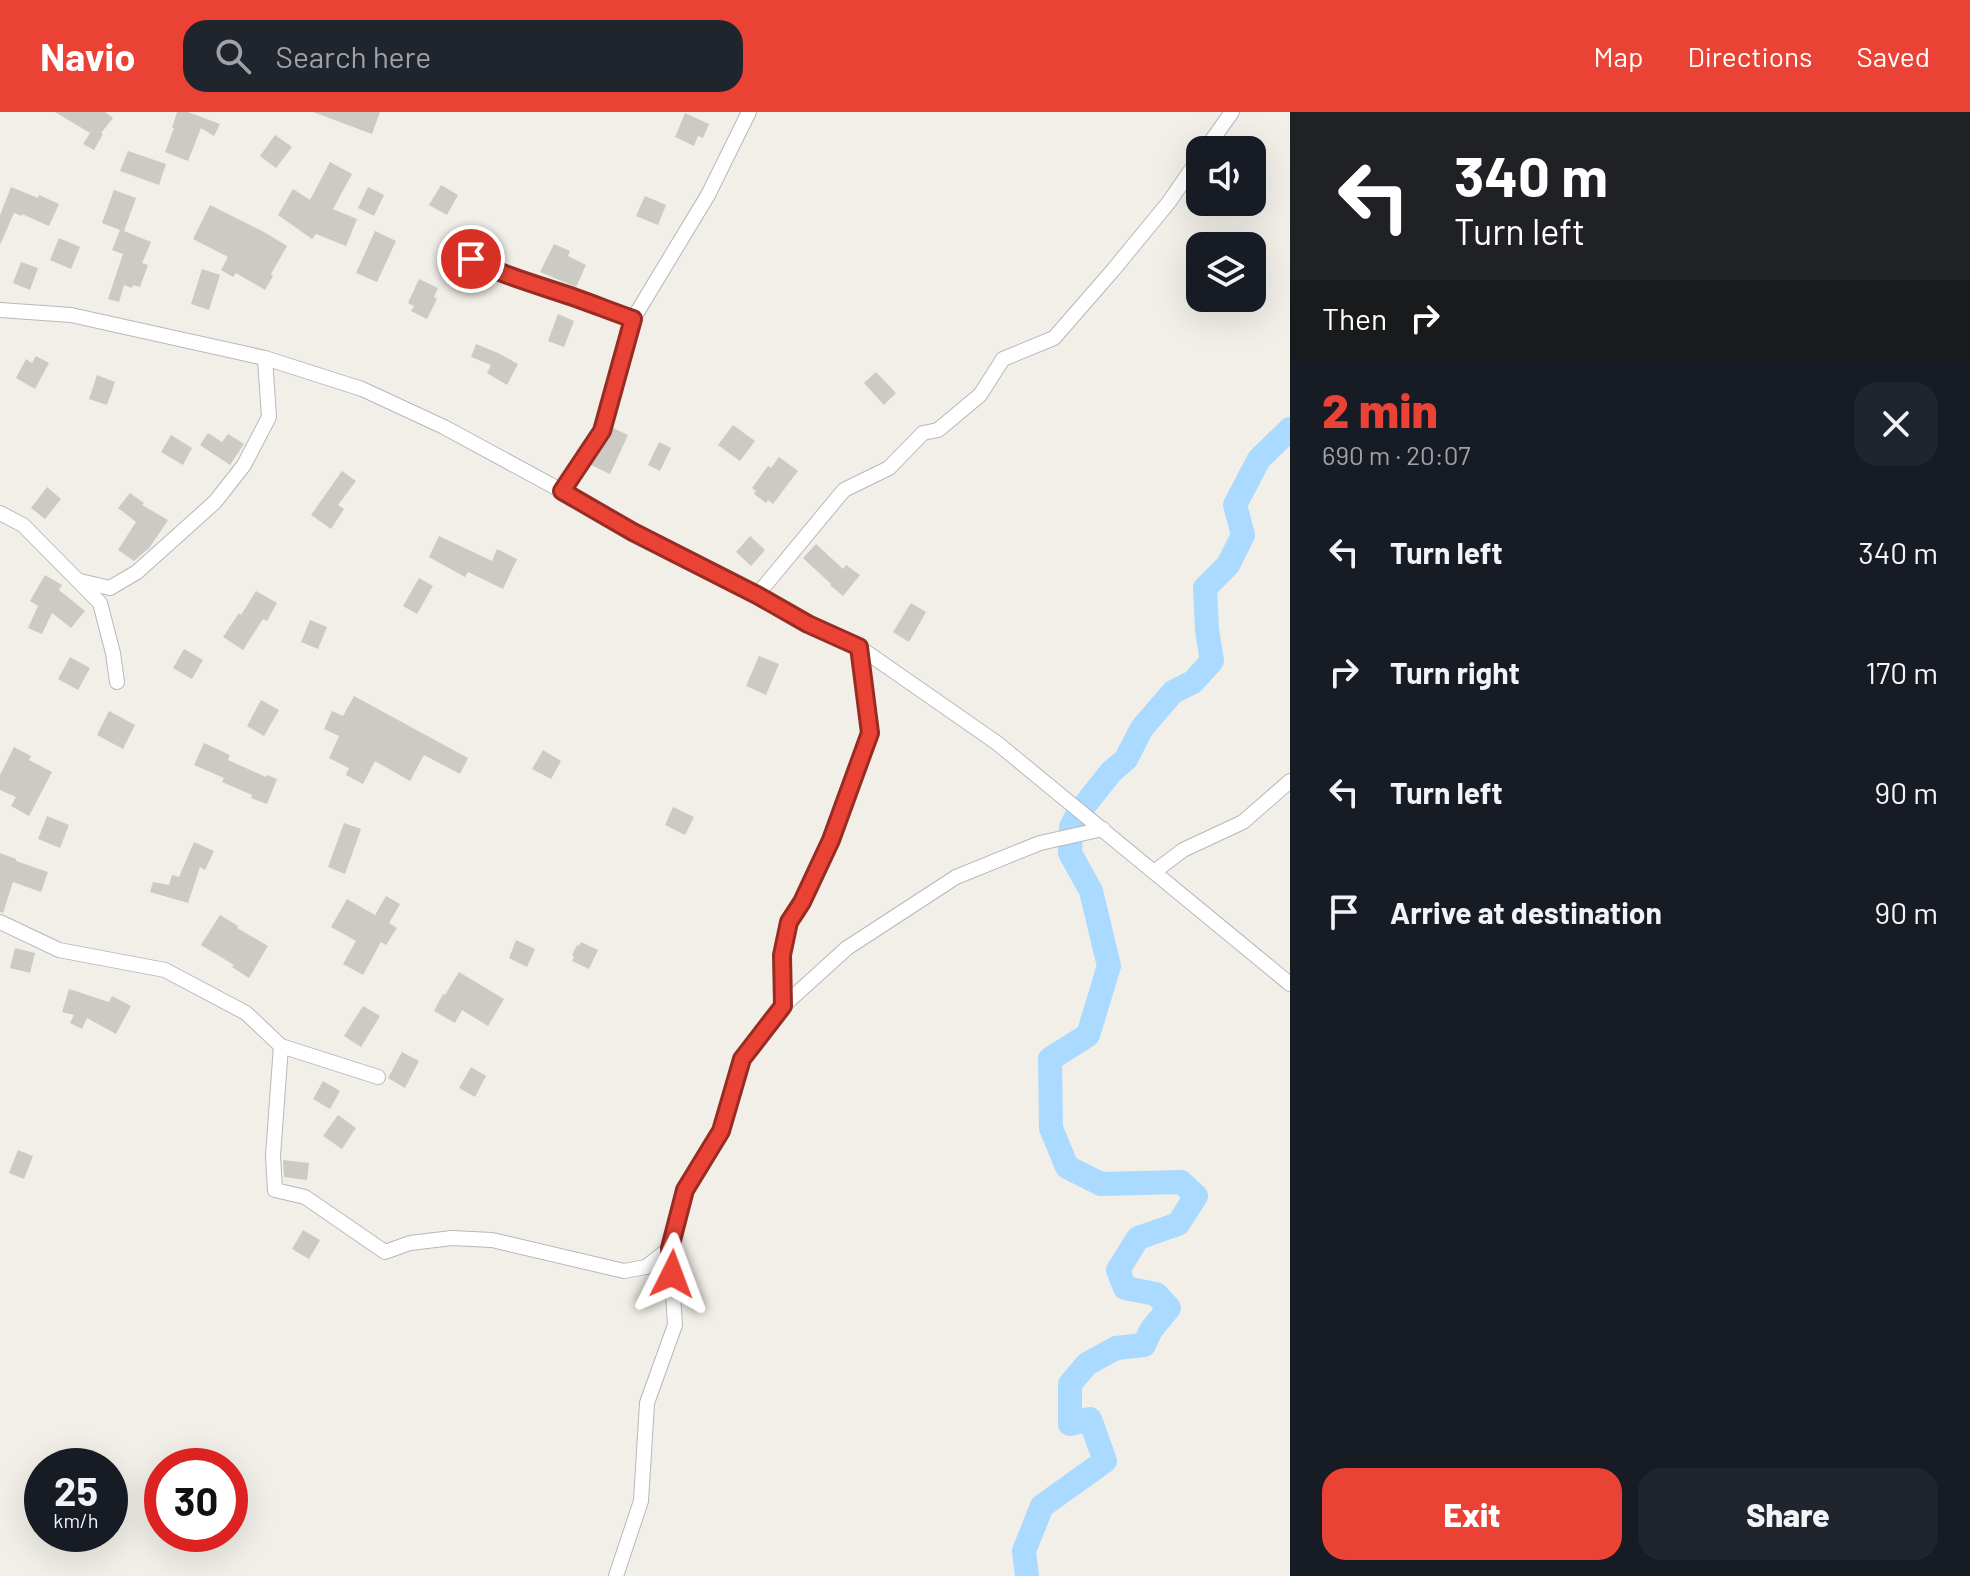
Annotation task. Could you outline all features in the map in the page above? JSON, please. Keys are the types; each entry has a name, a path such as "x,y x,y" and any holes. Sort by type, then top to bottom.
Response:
{"street":[{"path":"562,491 602,431 633,319 708,195 749,112"},
{"path":"1215,136 1232,112"},
{"path":"757,595 844,490 889,468 923,433 938,430 949,422 980,395 1003,359 1054,338 1151,225 1186,176"},
{"path":"471,259 517,279 633,319"},
{"path":"0,310 71,315 265,358 362,389 444,427 633,532 808,624 859,647 997,743 1290,984"},
{"path":"80,581 110,588 137,572 215,502 244,465 269,417 265,358"},
{"path":"0,513 23,525 100,603 117,682"},
{"path":"783,1006 782,955 789,922 802,902 831,840 870,733 859,647"},
{"path":"1154,872 1183,850 1243,822 1290,781"},
{"path":"616,1576 641,1501 647,1403 675,1325 670,1248 685,1190 721,1131 742,1059 783,1006 847,948 956,877 1040,843 1103,829"},
{"path":"0,922 59,950 165,970 246,1013 281,1046 378,1077"},
{"path":"281,1046 273,1156 275,1190 305,1197 385,1252 410,1243 452,1238 492,1240 624,1271 646,1267 670,1248"}],"building":[{"path":"55,112 105,112 113,118 101,133 94,150 83,144 90,133"},
{"path":"177,112 188,112 220,124 214,136 201,128 188,161 165,152"},
{"path":"313,112 380,112 372,134"},
{"path":"685,113 709,124 703,138 698,136 694,146 675,137"},
{"path":"275,135 292,147 276,168 260,156"},
{"path":"128,151 166,164 159,185 120,171"},
{"path":"330,162 352,174 333,209 357,219 346,246 316,234 312,239 278,215 293,189 310,200"},
{"path":"441,185 458,195 447,215 429,205"},
{"path":"11,187 59,204 49,226 14,213 0,245 0,215"},
{"path":"368,187 384,195 374,216 358,208"},
{"path":"114,190 136,198 124,231 151,242 142,263 148,265 140,287 124,285 119,302 108,299 123,254 112,250 120,230 102,223"},
{"path":"645,196 666,205 658,225 636,216"},
{"path":"210,205 287,246 265,290 236,273 233,277 221,270 228,257 193,239"},
{"path":"375,231 396,241 377,282 356,273"},
{"path":"59,238 80,247 71,269 50,260"},
{"path":"554,244 570,251 568,256 586,265 576,287 540,272"},
{"path":"21,262 38,268 30,290 13,283"},
{"path":"202,269 220,275 209,310 191,304"},
{"path":"419,279 438,288 434,297 437,299 427,319 411,311 414,306 408,303"},
{"path":"558,314 574,321 564,347 548,341"},
{"path":"476,344 518,364 507,385 487,373 491,365 471,357"},
{"path":"36,356 49,363 35,389 16,378 26,359 32,363"},
{"path":"876,372 896,393 884,405 864,383"},
{"path":"97,375 115,382 107,405 89,399"},
{"path":"733,425 755,441 740,461 718,445"},
{"path":"613,428 628,435 610,474 591,465"},
{"path":"208,433 222,442 228,434 244,444 230,465 200,445"},
{"path":"171,435 192,448 183,465 161,452"},
{"path":"659,442 671,448 660,471 648,465"},
{"path":"779,457 798,471 773,504 768,500 766,503 754,494 756,491 752,488"},
{"path":"342,471 356,481 338,505 344,509 331,529 311,515"},
{"path":"47,487 61,499 45,519 31,508"},
{"path":"130,493 144,503 142,505 168,520 150,547 134,561 118,550 136,522 118,508"},
{"path":"439,536 492,561 497,549 517,559 503,589 468,572 465,577 429,557"},
{"path":"750,536 765,550 751,566 736,552"},
{"path":"816,544 843,569 846,565 860,575 843,596 803,558"},
{"path":"45,575 62,585 59,590 85,611 71,628 52,613 42,634 28,628 38,606 30,601"},
{"path":"419,578 433,586 417,614 403,606"},
{"path":"256,591 277,603 267,621 263,619 243,650 223,637"},
{"path":"911,603 926,612 909,642 893,632"},
{"path":"310,620 327,627 318,649 301,642"},
{"path":"184,649 203,660 192,679 173,668"},
{"path":"759,656 779,664 766,695 746,686"},
{"path":"70,657 90,668 78,690 58,679"},
{"path":"354,696 468,758 460,774 424,755 410,781 375,761 363,784 346,775 349,768 329,758 339,736 324,729 332,711 343,716"},
{"path":"261,700 279,710 264,736 247,726"},
{"path":"109,711 135,725 123,749 97,735"},
{"path":"204,743 230,755 228,760 277,779 267,804 222,782 224,778 194,765"},
{"path":"14,747 31,756 29,760 52,772 29,816 11,806 16,797 0,790 0,775"},
{"path":"543,750 561,761 551,779 532,769"},
{"path":"673,807 694,817 685,835 665,825"},
{"path":"47,816 69,825 60,848 38,839"},
{"path":"344,823 361,829 345,874 328,867"},
{"path":"194,842 214,851 205,870 200,867 188,903 150,892 153,882 169,885 172,875 179,877"},
{"path":"0,853 48,872 41,892 13,882 3,913 0,912"},
{"path":"386,896 400,904 389,923 397,928 386,945 381,942 363,975 343,964 356,941 331,927 347,899 375,915"},
{"path":"220,915 268,946 249,978 201,945"},
{"path":"516,940 535,949 527,967 509,958"},
{"path":"581,942 598,950 589,969 572,961 572,955"},
{"path":"15,948 35,953 30,973 10,968"},
{"path":"459,972 504,999 488,1026 462,1010 455,1023 434,1011"},
{"path":"69,989 109,1002 112,996 131,1006 116,1034 87,1018 82,1029 70,1023 74,1015 62,1012"},
{"path":"363,1006 380,1016 361,1047 344,1036"},
{"path":"402,1052 419,1061 405,1088 388,1078"},
{"path":"471,1067 486,1076 475,1097 459,1088"},
{"path":"323,1081 340,1091 330,1109 313,1099"},
{"path":"338,1115 356,1128 342,1149 323,1136"},
{"path":"18,1150 33,1156 24,1179 9,1173"},
{"path":"283,1160 309,1163 307,1180 284,1177"},
{"path":"303,1230 320,1240 309,1259 292,1249"}],"waterway":[{"path":"1084,806 1111,772 1126,759 1142,728 1173,692 1193,682 1212,661 1205,588 1228,565 1243,535 1235,505 1259,459 1290,429"},
{"path":"1027,1576 1024,1551 1042,1506 1105,1461 1090,1419 1070,1424 1070,1384 1087,1364 1116,1348 1144,1345 1151,1330 1169,1308 1156,1294 1125,1288 1118,1270 1138,1238 1178,1224 1196,1196 1181,1182 1101,1184 1067,1167 1051,1128 1050,1059 1088,1035 1109,966 1091,891 1070,853 1071,827 1076,817"}],"route":[{"path":"471,259 529,284 633,319 602,431 562,491 808,624 859,647 870,733 831,840 802,902 789,922 782,955 783,1006 742,1059 721,1131 685,1190 670,1248 672,1274"}]}
